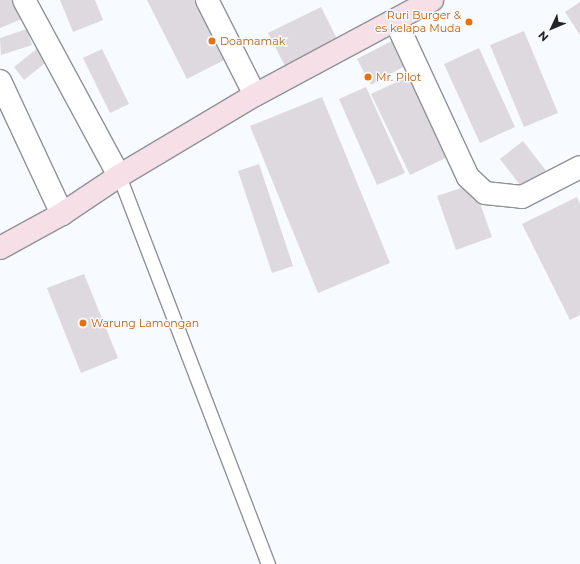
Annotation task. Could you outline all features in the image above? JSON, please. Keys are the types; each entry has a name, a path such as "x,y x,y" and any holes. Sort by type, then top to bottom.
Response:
{"main road":[{"path":"0,248 62,214 119,176 255,95 396,22 432,0"}],"street":[{"path":"24,0 119,176"},
{"path":"208,0 255,95"},
{"path":"396,22 468,178 485,193 522,197 580,167"},
{"path":"0,81 62,214"}],"lane":[{"path":"119,176 268,564"}],"building":[{"path":"0,0 14,0 22,19 0,28"},
{"path":"60,0 95,0 103,20 73,32"},
{"path":"147,0 196,0 226,59 187,79"},
{"path":"580,2 580,35 565,12"},
{"path":"321,7 337,39 285,66 268,33"},
{"path":"27,29 32,45 1,55 0,38"},
{"path":"524,31 558,113 524,127 490,45"},
{"path":"399,37 412,62 371,85 357,59"},
{"path":"39,47 49,60 24,80 14,67"},
{"path":"479,48 515,127 480,143 444,64"},
{"path":"102,49 129,104 110,113 83,58"},
{"path":"416,73 454,154 410,175 371,94"},
{"path":"366,87 405,173 377,185 339,99"},
{"path":"322,97 390,263 318,293 250,126"},
{"path":"523,141 550,176 527,194 500,159"},
{"path":"259,164 293,266 272,273 238,171"},
{"path":"473,184 492,237 456,250 437,196"},
{"path":"577,197 580,204 580,315 570,320 522,224"},
{"name":"Warung Lamongan","path":"84,274 118,358 81,373 47,288"}],"place":[{"name":"Ruri Burger & es kelapa Muda","path":"469,22"},
{"name":"Doamamak","path":"212,41"},
{"name":"Mr. Pilot","path":"368,77"},
{"name":"Warung Lamongan","path":"83,323"}]}
